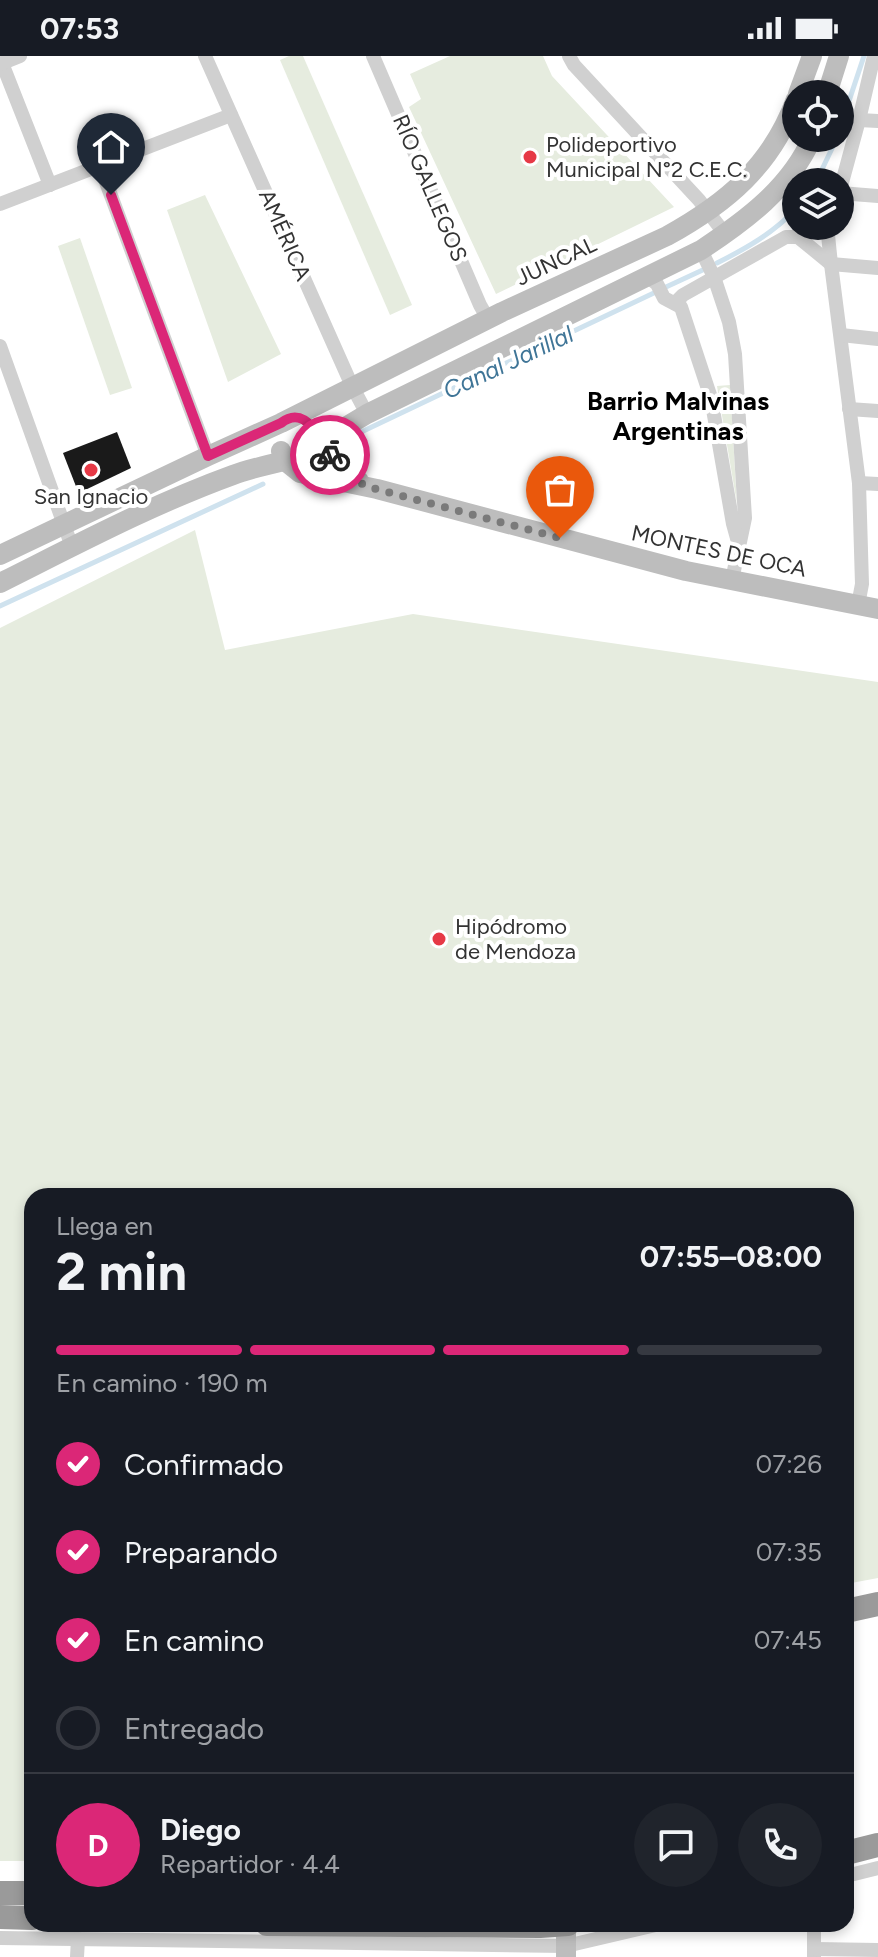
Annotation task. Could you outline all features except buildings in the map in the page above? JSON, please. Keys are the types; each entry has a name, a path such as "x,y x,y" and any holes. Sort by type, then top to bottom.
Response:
{"highway":[{"path":"854,1609 878,1604"},
{"path":"854,1851 878,1845"},
{"path":"0,1893 24,1893"},
{"path":"0,1917 24,1918"},
{"path":"288,1932 315,1942 456,1932"}],"main road":[{"name":"JUNCAL","path":"803,80 812,56"},
{"path":"831,80 839,56"},
{"name":"JUNCAL","path":"287,420 488,319 667,236 708,211 745,182 770,152 782,131"},
{"path":"0,583 147,511 303,448 701,250 767,199 789,177 805,152"},
{"path":"287,420 276,432 275,439 303,448"},
{"path":"0,555 287,420 307,420 303,448"},
{"name":"MONTES DE OCA","path":"365,486 335,462 328,452 303,448 300,473 365,486 686,571 868,607"}],"street":[{"path":"20,56 1,63 50,185"},
{"name":"AMÉRICA","path":"205,56 367,414"},
{"name":"RÍO GALLEGOS","path":"373,56 488,319"},
{"path":"569,56 725,234"},
{"path":"846,168 874,56"},
{"path":"0,204 231,115"},
{"path":"859,120 878,121"},
{"path":"100,166 208,456"},
{"path":"854,193 878,196"},
{"path":"675,303 683,295 786,237 798,237 831,264 878,268"},
{"path":"829,240 859,483 862,584 868,607"},
{"path":"701,250 729,322 735,354 745,518 732,580"},
{"path":"647,276 657,284 664,298 681,307 711,398 739,547"},
{"path":"841,335 878,339"},
{"path":"0,346 5,373 72,547"},
{"path":"849,409 878,411"},
{"path":"859,483 878,484"},
{"path":"854,1874 878,1868"},
{"path":"566,1935 592,1932"},
{"path":"814,1932 814,1953 878,1950"},
{"path":"0,1938 315,1942"},
{"path":"77,1957 78,1939"}],"shaded area":[{"path":"303,56 412,305 390,315 280,60"},
{"name":"Polideportivo Municipal N°2 C.E.C.","path":"450,56 543,56 552,76 674,207 496,294 409,107 421,99 410,74"},
{"path":"205,195 281,354 228,382 167,210"},
{"path":"80,238 132,388 110,395 58,246"},
{"path":"730,385 737,504 717,386"},
{"name":"Hipódromo de Mendoza","path":"195,530 225,650 413,614 878,682 878,1578 854,1582 854,1188 24,1188 24,1861 0,1861 0,628"}],"waterway":[{"name":"Canal Jarillal","path":"854,86 864,56"},
{"name":"Canal Jarillal","path":"823,168 830,152"},
{"name":"Canal Jarillal","path":"717,263 739,252 782,221"},
{"path":"666,287 707,268"},
{"name":"Canal Jarillal","path":"357,434 658,291"},
{"name":"Canal Jarillal","path":"0,606 263,484"}],"way so far":[{"path":"330,455 365,486 560,538"}],"place":[{"name":"Polideportivo Municipal N°2 C.E.C.","path":"530,157"},
{"name":"San Ignacio","path":"91,470"},
{"name":"Hipódromo de Mendoza","path":"439,939"}],"district":[{"name":"Barrio Malvinas Argentinas","path":"678,416"}],"route":[{"path":"111,195 208,456 295,416 307,420 325,439 330,455"}]}
